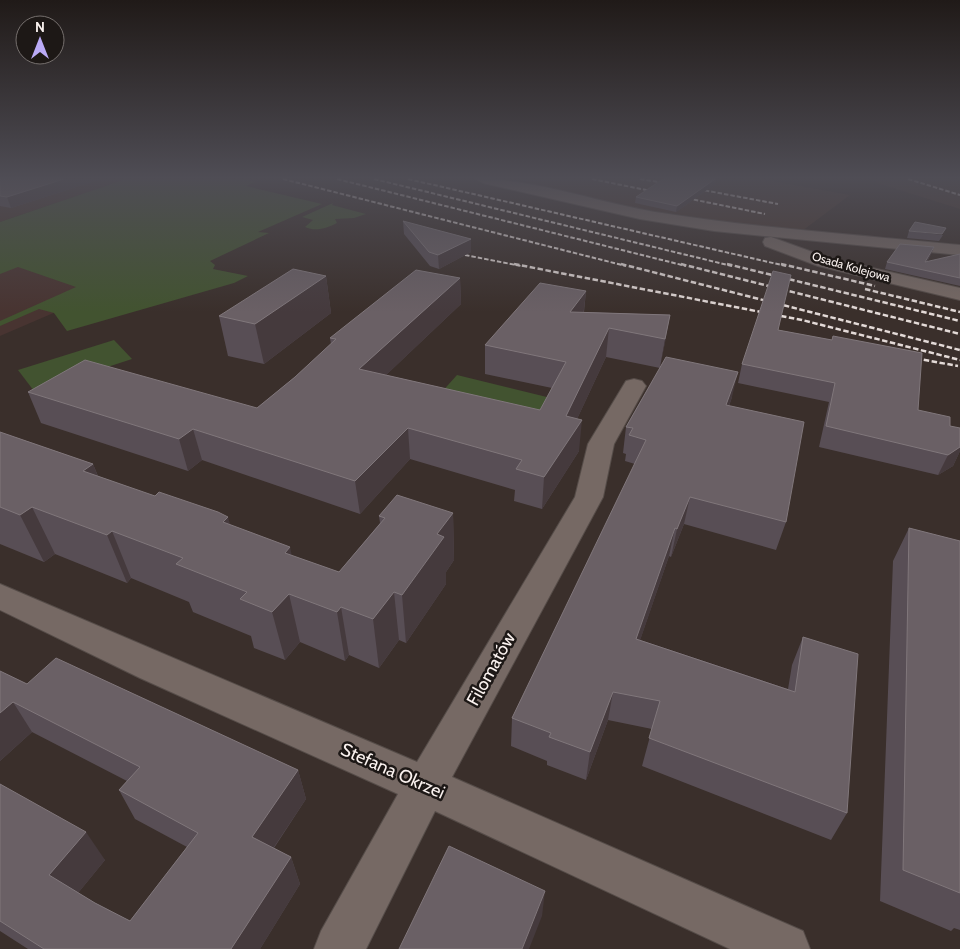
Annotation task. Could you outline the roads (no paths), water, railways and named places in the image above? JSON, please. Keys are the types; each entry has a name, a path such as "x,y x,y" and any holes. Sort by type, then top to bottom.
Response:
{"street":[{"name":"Osada Kolejowa","path":"697,223 960,250"},
{"name":"Osada Kolejowa","path":"714,226 784,246 824,262 960,294"},
{"name":"Filomatów","path":"339,949 426,786 560,545 589,498 601,444 634,386"},
{"name":"Stefana Okrzei","path":"0,596 153,667 426,786 785,949"}],"railway":[{"path":"458,223 626,266"},
{"path":"515,223 686,266"},
{"path":"556,223 732,266"},
{"path":"600,223 786,266"},
{"path":"465,255 521,266"},
{"path":"514,264 802,320 960,360"},
{"path":"621,264 960,350"},
{"path":"681,264 960,334"},
{"path":"727,264 960,321"},
{"path":"781,264 875,286"},
{"path":"865,289 960,312"},
{"path":"908,357 958,366"}]}
